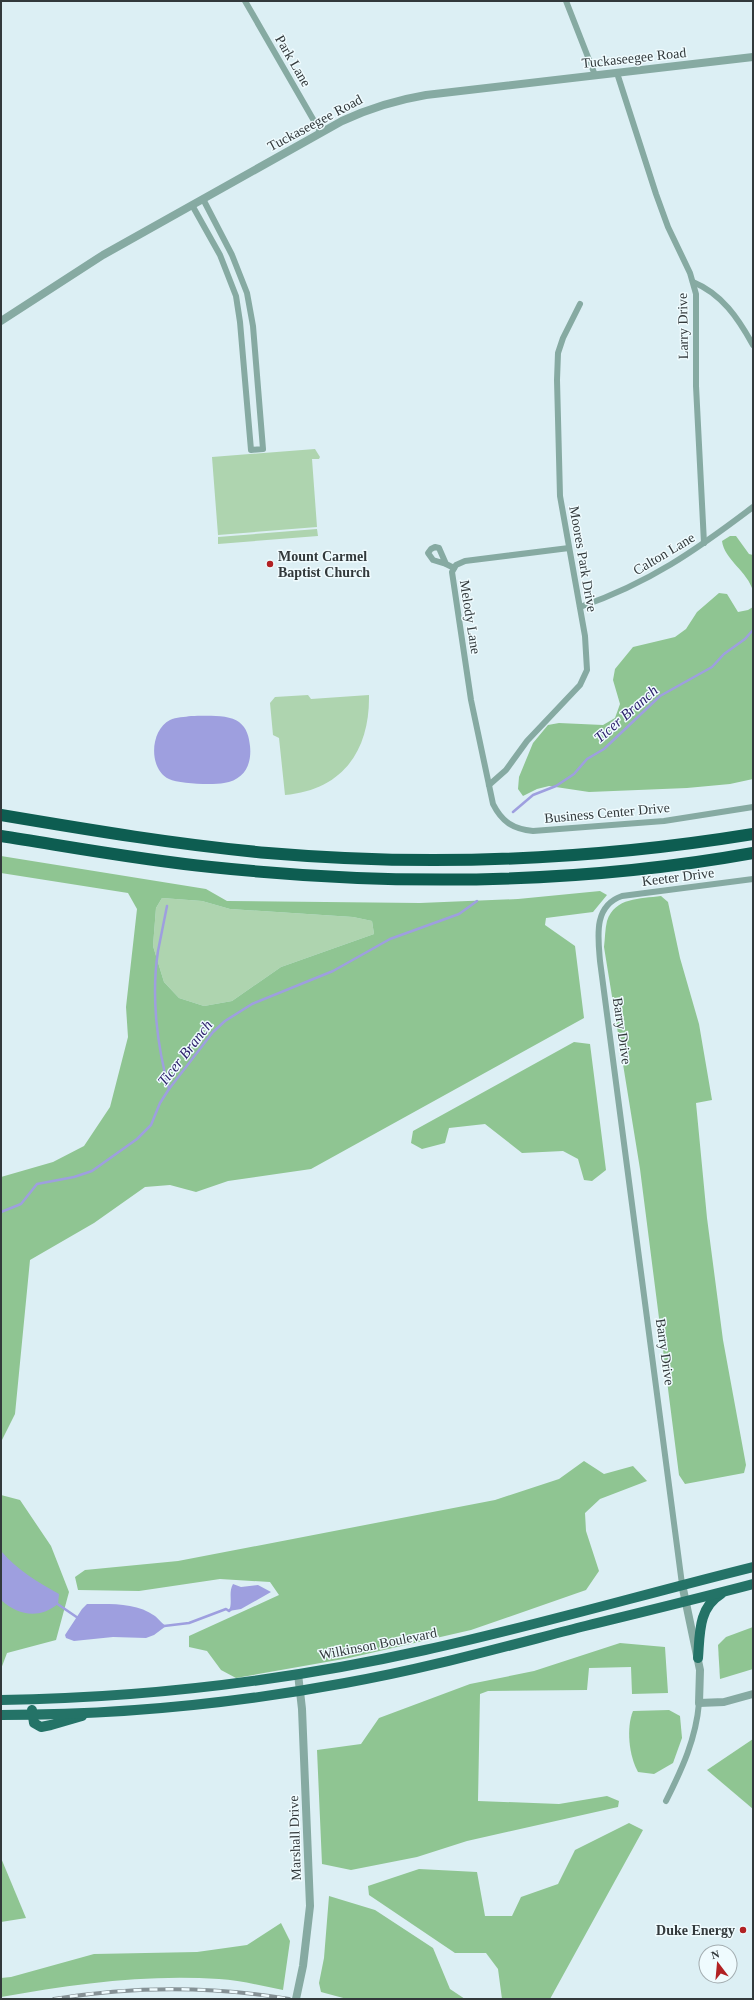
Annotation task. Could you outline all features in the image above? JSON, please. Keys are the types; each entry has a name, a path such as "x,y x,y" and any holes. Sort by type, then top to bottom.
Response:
{"highway":[{"path":"1,816 214,848 307,856 382,860 482,860 565,856 672,846 753,834"},
{"path":"1,836 210,867 292,875 380,878 494,878 564,875 674,864 753,853"}],"main road":[{"name":"Wilkinson Boulevard","path":"1,1700 31,1700 162,1692 298,1674 432,1649 753,1567"},
{"path":"31,1700 34,1723 41,1727 96,1712 163,1708 301,1691 432,1666 753,1584"},
{"path":"698,1658 703,1614 715,1598 728,1591"},
{"path":"1,1714 32,1715"}],"street":[{"name":"Park Lane","path":"245,1 321,133"},
{"path":"566,1 595,75"},
{"name":"Tuckaseegee Road","path":"1,321 78,270 321,133 368,109 402,99 753,57"},
{"name":"Larry Drive","path":"617,73 656,194 668,227 693,282 696,294 696,379 704,544"},
{"path":"192,205 220,255 236,296 240,322 251,450 263,449 253,326 247,293 232,255 203,199"},
{"path":"693,282 705,286 721,298 745,330 753,345"},
{"name":"Moores Park Drive","path":"489,785 506,770 527,741 583,680 587,670 588,661 580,607 560,496 558,353 563,338 580,304"},
{"name":"Calton Lane","path":"580,607 645,580 704,544 753,507"},
{"name":"Melody Lane","path":"489,785 461,638 452,578 454,568 465,561 569,548"},
{"path":"446,564 454,568"},
{"name":"Business Center Drive","path":"489,785 493,804 502,818 516,828 524,830 585,828 664,821 753,807"},
{"name":"Keeter Drive","path":"609,904 622,896 753,879"},
{"name":"Barry Drive","path":"609,904 602,914 598,928 600,962 682,1584 700,1670 698,1720 692,1745 666,1801"},
{"name":"Marshall Drive","path":"296,1999 303,1966 310,1906 301,1691 298,1674"},
{"path":"699,1703 724,1702 753,1694"}],"green space":[{"path":"315,449 320,457 319,459 312,459 317,527 218,535 212,457"},
{"path":"317,529 318,536 218,544 218,537"},
{"path":"730,536 736,536 749,554 753,555 753,591 746,578 731,560 724,548 722,541"},
{"path":"719,593 727,594 738,612 748,610 753,607 753,779 730,784 687,788 589,792 549,786 537,789 523,796 518,789 519,777 533,743 548,725 559,723 603,725 615,718 620,704 613,680 615,669 633,647 675,637 686,629 697,612"},
{"path":"308,695 311,699 369,695 368,715 364,733 358,749 349,764 337,776 323,785 305,792 285,795 279,738 273,735 270,703 275,697"},
{"path":"1,856 206,889 227,901 420,903 518,899 600,891 607,895 593,912 546,918 545,925 575,946 584,1018 311,1169 228,1181 196,1192 170,1185 145,1187 94,1223 30,1260 15,1414 1,1442 1,1177 53,1162 84,1146 110,1107 128,1037 126,1007 137,909 128,893 1,873","holes":["162,898 202,901 230,909 353,917 372,921 374,934 281,967 232,1001 204,1006 179,998 164,982 153,946 156,908"]},
{"path":"661,896 668,902 680,958 699,1024 712,1100 696,1103 707,1218 723,1340 746,1465 744,1473 685,1484 679,1475 640,1169 604,947 607,921 616,907 622,903 637,899"},
{"path":"162,898 202,901 230,909 353,917 372,921 374,934 281,967 232,1001 204,1006 179,998 164,982 153,946 156,908"},
{"path":"574,1042 590,1044 606,1170 592,1181 584,1180 578,1159 563,1151 522,1153 485,1124 449,1128 445,1143 422,1149 411,1143 413,1131"},
{"path":"584,1461 604,1474 633,1466 647,1481 600,1499 585,1513 586,1531 599,1571 586,1590 471,1630 349,1658 236,1678 221,1670 207,1651 189,1647 189,1636 279,1595 270,1582 220,1579 139,1591 78,1590 75,1577 85,1570 178,1561 495,1500 559,1479"},
{"path":"1,1495 20,1500 51,1546 69,1592 56,1640 7,1653 1,1669"},
{"path":"753,1627 753,1669 720,1679 718,1645 726,1637"},
{"path":"620,1643 665,1647 668,1693 632,1694 631,1667 589,1668 587,1690 488,1691 480,1694 478,1801 559,1804 607,1796 619,1801 618,1807 467,1841 417,1857 351,1870 322,1864 317,1750 361,1744 379,1718 470,1684 534,1671"},
{"path":"669,1710 680,1716 682,1738 673,1763 654,1774 638,1772 632,1758 629,1734 633,1711"},
{"path":"753,1739 753,1809 707,1770"},
{"path":"629,1823 643,1830 550,1999 502,1999 498,1969 486,1953 455,1953 369,1895 368,1886 419,1869 477,1872 485,1916 512,1916 521,1897 558,1884 575,1850"},
{"path":"1,1858 26,1918 1,1922"},
{"path":"329,1896 375,1910 433,1948 450,1989 465,1999 347,1999 321,1992 319,1983 324,1958"},
{"path":"281,1923 290,1941 283,1990 227,1980 164,1978 82,1984 1,1997 1,1978 11,1977 94,1954 197,1952 247,1945"}],"water":[{"path":"191,716 223,717 235,719 242,724 248,736 250,759 242,775 237,779 219,784 188,783 174,781 162,774 157,767 154,750 158,732 163,725 170,720"},
{"path":"1,1551 21,1570 59,1594 58,1604 44,1612 29,1614 15,1609 1,1600"},
{"path":"233,1584 241,1587 258,1585 271,1592 241,1609 229,1611"},
{"path":"87,1604 122,1605 139,1608 148,1611 166,1626 154,1635 146,1638 113,1637 74,1641 66,1638 65,1635"}],"waterway":[{"name":"Ticer Branch","path":"513,812 533,795 556,786 574,774 587,759 604,749 660,696 712,667 724,654 745,639 753,630"},
{"name":"Ticer Branch","path":"1,1212 21,1204 37,1184 74,1177 92,1171 137,1139 151,1125 160,1103 169,1089 213,1032 225,1021 252,1004 333,971 390,939 459,914 477,901"},
{"path":"167,906 158,951 155,1003 158,1038 169,1089"},
{"path":"56,1603 78,1618"},
{"path":"164,1626 189,1623 226,1609 229,1611 231,1609"}],"railway":[{"path":"54,1999 113,1992 172,1989 231,1992 289,1999"}],"place":[{"name":"Mount Carmel Baptist Church","path":"270,564"},
{"name":"Duke Energy","path":"743,1930"}]}
